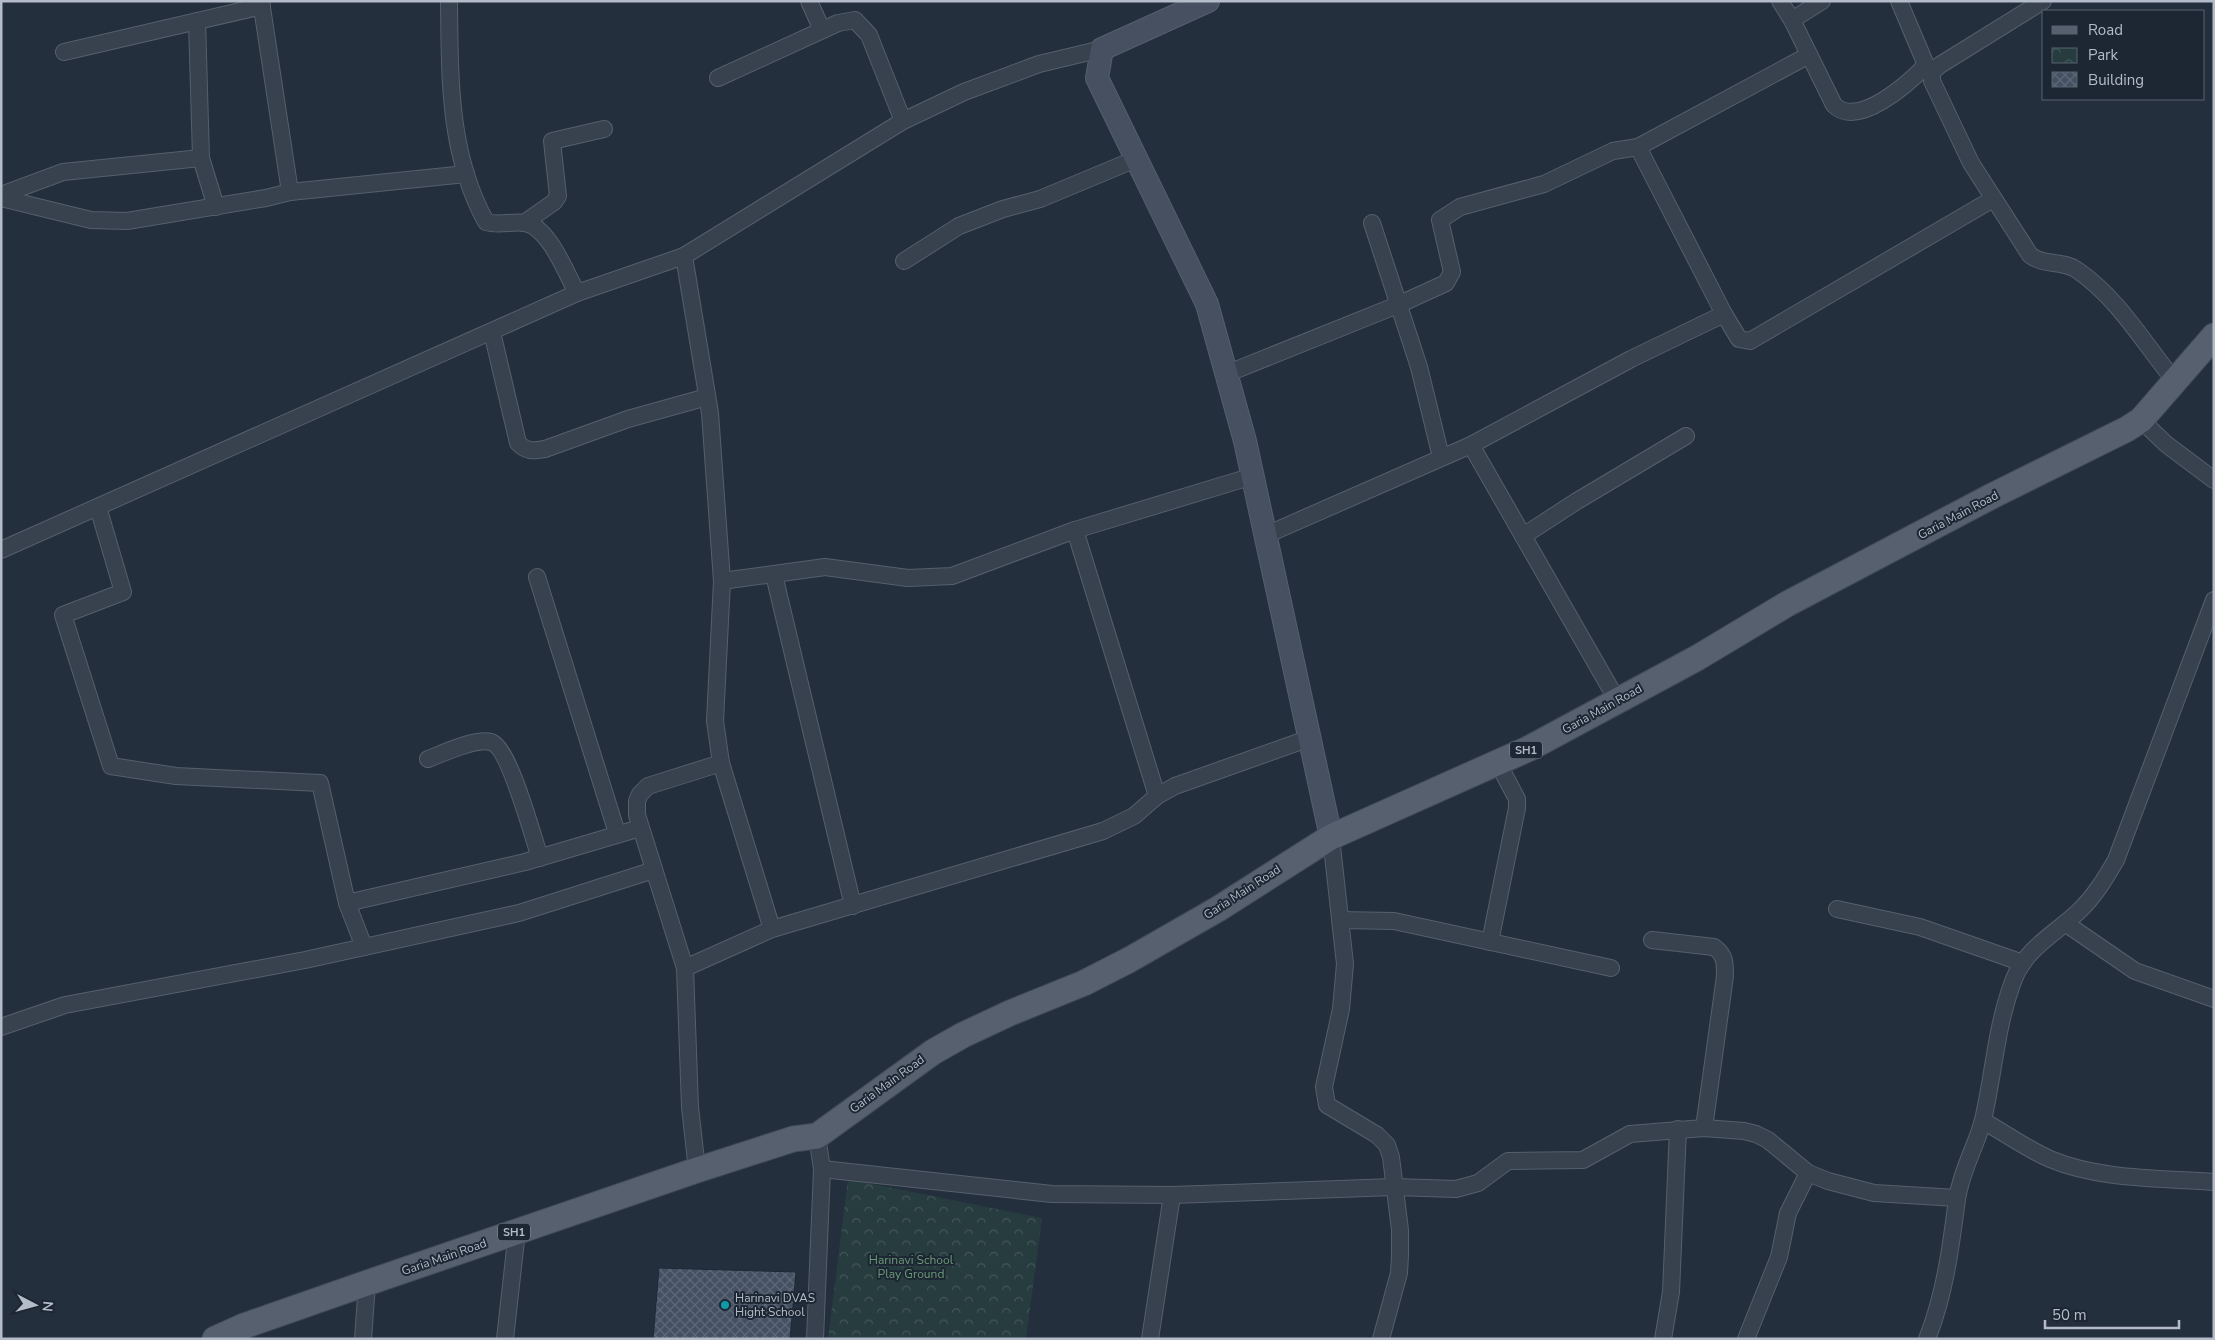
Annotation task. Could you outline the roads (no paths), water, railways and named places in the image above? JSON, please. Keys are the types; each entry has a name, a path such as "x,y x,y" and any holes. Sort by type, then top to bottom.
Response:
{"main road":[{"path":"1208,1 1102,48 1096,78 1207,304 1266,535 1332,837"},
{"name":"Garia Main Road","path":"215,1339 244,1326 697,1170 792,1139 817,1136 933,1052 1010,1013 1084,983 1129,960 1218,909 1332,837 1498,764 1697,658 1813,591 1992,496 2091,449 2142,420 2174,380 2214,336"}],"street":[{"path":"449,1 453,124 466,174 486,222 494,224 524,223 536,226 545,235 577,294"},
{"path":"809,1 822,30"},
{"path":"1780,1 1792,20 1834,105 1845,112 1852,113 1886,99 1929,68 2043,1"},
{"path":"1792,20 1822,1"},
{"path":"1899,1 1929,68 1932,81 1967,155 2030,255 2042,262 2074,268 2090,279 2124,314 2174,380"},
{"path":"64,52 262,4 290,192"},
{"path":"718,78 849,19 861,23 869,36 903,121"},
{"path":"197,21 201,158 216,207"},
{"path":"1,550 577,294 684,256 903,121 964,92 1039,64 1102,48"},
{"path":"1226,374 1400,304 1446,283 1452,272 1440,220 1460,207 1544,184 1612,151 1638,147 1809,55"},
{"path":"524,223 554,202 558,196 552,141 604,129"},
{"path":"1638,147 1724,314 1739,339 1750,341 1993,199"},
{"path":"1,197 63,172 201,158"},
{"path":"904,261 959,226 1003,209 1040,199 1136,159"},
{"path":"1,197 91,220 127,221 216,207 290,192 466,174"},
{"path":"1372,223 1419,367 1442,457"},
{"path":"684,256 707,397 722,581 715,721 721,763 772,929"},
{"path":"1266,535 1471,445 1630,359 1724,314"},
{"path":"492,332 518,444 532,452 628,419 707,397"},
{"path":"2142,420 2166,444 2214,480"},
{"path":"1523,536 1577,501 1686,436"},
{"path":"1471,445 1617,700"},
{"path":"722,581 825,567 908,578 952,576 1075,530 1252,476"},
{"path":"98,507 123,592 63,616 111,766 176,776 320,783 347,903 364,947"},
{"path":"1075,530 1157,796"},
{"path":"774,575 853,906"},
{"path":"537,578 617,833"},
{"path":"1927,1339 1936,1317 1944,1284 1964,1166 1983,1121 1993,1057 2005,1006 2014,978 2023,963 2043,940 2079,912 2102,886 2116,860 2210,621 2214,600"},
{"path":"685,968 772,929 1103,831 1134,816 1157,796 1175,786 1310,738"},
{"path":"428,759 482,742 492,742 501,748 510,766 540,858"},
{"path":"697,1170 690,1107 685,968 640,828 637,801 640,794 648,786 721,763"},
{"path":"1490,942 1517,808 1517,799 1498,764"},
{"path":"347,903 540,858 617,833 640,828"},
{"path":"1332,837 1345,964 1344,988 1324,1087 1327,1106 1377,1135 1387,1145 1391,1157 1400,1230 1400,1256 1399,1273 1381,1339"},
{"path":"1,1028 65,1005 364,947 519,913 654,870"},
{"path":"1837,908 1920,927 2023,963"},
{"path":"1340,920 1394,921 1611,968"},
{"path":"2065,923 2136,971 2214,999"},
{"path":"1652,940 1714,947 1722,952 1725,961 1725,976 1704,1128"},
{"path":"1983,1121 2050,1159 2075,1167 2103,1173 2214,1182"},
{"path":"822,1169 1052,1194 1172,1195 1394,1187 1467,1188 1478,1183 1508,1161 1583,1160 1630,1134 1704,1128 1744,1131 1756,1134 1768,1140 1808,1173 1828,1181 1874,1193 1958,1198"},
{"path":"1663,1339 1671,1292 1678,1129"},
{"path":"815,1339 822,1169 817,1136"},
{"path":"1746,1339 1779,1257 1788,1213 1808,1173"},
{"path":"1150,1339 1172,1195"},
{"path":"505,1339 517,1231"},
{"path":"364,1339 367,1283"}],"place":[{"name":"Harinavi DVAS Hight School","path":"725,1305"}],"park label":[{"name":"Harinavi School Play Ground","path":"911,1267"}]}
